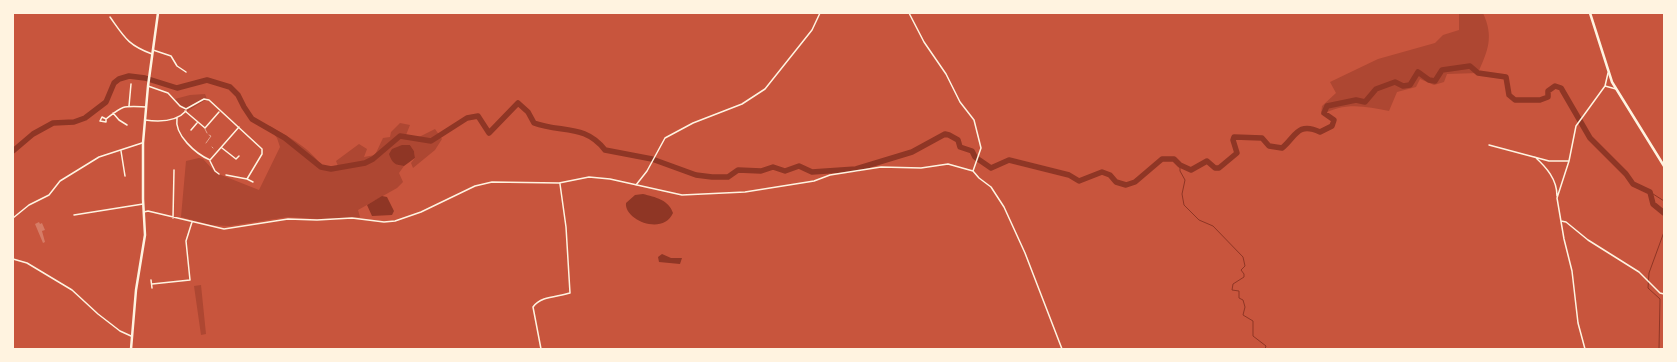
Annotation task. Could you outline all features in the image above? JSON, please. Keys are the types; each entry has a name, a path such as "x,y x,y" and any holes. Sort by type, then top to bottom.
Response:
{"main road":[{"path":"131,349 136,290 145,235 143,204 143,143 149,76 158,13"},
{"path":"1590,13 1608,73 1616,89 1664,166"}],"street":[{"path":"636,185 652,163 662,141 672,132 742,104 765,88 812,30 820,13"},
{"path":"909,13 924,42 946,74 960,102 974,120 981,148 973,171"},
{"path":"110,17 135,48 171,56 177,66 186,72"},
{"path":"1557,198 1569,162 1578,122 1605,86 1608,73"},
{"path":"129,106 131,84"},
{"path":"148,85 168,93 205,128 219,112"},
{"path":"1605,86 1616,89"},
{"path":"145,120 177,118 186,110 204,99 208,100 239,127 263,151 247,179"},
{"path":"106,119 118,108 129,106 146,107"},
{"path":"113,113 119,120 127,125"},
{"path":"177,118 176,124 180,135 202,156 210,160 215,171 219,174"},
{"path":"191,130 198,122"},
{"path":"210,160 216,151 222,148 239,127"},
{"path":"13,218 29,205 49,195 60,181 100,157 143,143"},
{"path":"1488,145 1557,162 1569,162"},
{"path":"222,148 236,159 239,156"},
{"path":"120,151 125,176"},
{"path":"1534,157 1550,173 1556,185 1557,202 1572,271 1578,323 1585,349"},
{"path":"144,212 224,229 288,220 352,218 391,221 421,212 482,184 505,181 560,183 589,177 636,185 669,194 682,195 746,192 814,181 830,175 887,166 917,168 948,164 957,165 973,171 979,178 991,187 1004,207 1025,253 1062,349"},
{"path":"173,218 174,170"},
{"path":"226,175 247,179 253,182"},
{"path":"541,349 533,308 536,304 548,297 570,293 566,227 560,183"},
{"path":"74,215 143,204"},
{"path":"1561,221 1566,222 1588,240 1639,272 1660,293 1664,294"},
{"path":"152,284 190,280 186,241 192,222"},
{"path":"13,259 27,263 72,290 98,314 120,331 131,336"},
{"path":"151,280 152,288"},
{"path":"131,345 134,349"}],"lane":[{"path":"205,128 207,133"},
{"path":"206,142 211,136 210,135"}],"shaded area":[{"path":"1459,13 1483,13 1486,22 1489,36 1487,50 1478,73 1447,74 1444,82 1434,85 1420,79 1416,87 1397,92 1389,111 1355,106 1338,108 1321,115 1322,106 1336,93 1330,82 1378,59 1435,43 1443,35 1459,30"},
{"path":"205,94 207,99 188,111 184,110 175,99 190,95"},
{"path":"400,123 410,125 406,135 419,137 435,129 442,139 435,150 413,168 411,163 415,158 414,151 410,145 397,165 404,166 399,173 403,182 397,188 358,210 360,217 318,219 288,217 229,226 211,225 181,217 186,161 199,158 203,159 216,173 259,190 280,147 277,138 269,128 270,126 312,154 322,167 331,169 338,166 336,161 359,144 367,149 364,157 375,155 383,138 390,137 391,132"},
{"path":"402,145 410,145 414,151 415,158 404,166 394,163 389,154 392,149"},
{"path":"643,194 652,196 668,205 673,213 668,220 661,224 645,223 637,220 631,215 627,209 626,203 635,195"},
{"path":"382,196 387,197 394,211 392,215 372,216 367,205"},
{"path":"662,254 671,258 682,258 680,264 659,262 658,257"},
{"path":"201,285 206,334 201,335 194,286"}],"building":[{"path":"39,222 40,224 42,223 45,230 42,231 45,242 43,243 35,224"}],"waterway":[{"path":"13,151 33,134 53,123 74,122 85,118 106,102 114,83 119,79 129,76 145,78 177,88 207,80 230,87 238,95 252,119 285,138 321,167 331,169 365,163 373,159 400,136 431,141 467,118 478,116 489,133 518,103 528,112 534,123 572,130 589,136 605,150 652,159 696,175 728,177 738,170 761,171 773,167 785,171 799,166 812,172 856,169 912,152 945,134 958,140 960,147 972,151 975,157 991,168 1009,160 1069,175 1079,181 1102,172 1110,175 1116,182 1126,185 1135,182 1162,159 1174,159 1180,165 1191,170 1207,161 1215,168 1219,168 1237,153 1233,140 1234,137 1262,138 1269,146 1282,148 1297,132 1301,130 1306,128 1320,132 1332,126 1334,120 1324,113 1327,106 1356,100 1365,102 1376,89 1395,82 1403,86 1410,85 1418,72 1429,80 1435,81 1442,70 1470,66 1478,73 1506,77 1509,95 1515,100 1540,100 1548,97 1548,91 1555,86 1561,88 1590,138 1626,174 1633,184 1650,192 1653,204 1664,213"},
{"path":"1180,165 1180,171 1185,180 1182,194 1184,205 1199,220 1213,226 1243,257 1245,266 1241,270 1244,277 1233,284 1232,290 1239,291 1239,298 1243,300 1245,307 1243,315 1253,321 1253,336 1266,346 1265,349"},
{"path":"1650,192 1664,201"},
{"path":"1659,349 1660,299 1648,288 1649,273 1664,232"}]}
